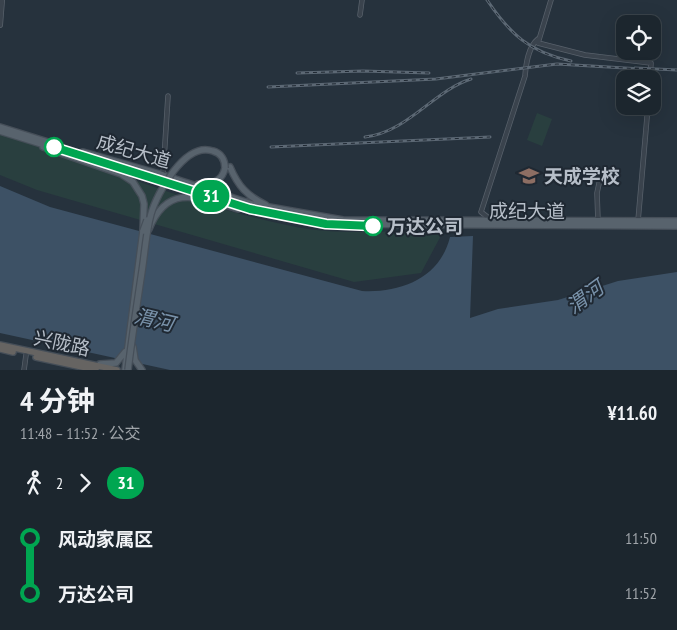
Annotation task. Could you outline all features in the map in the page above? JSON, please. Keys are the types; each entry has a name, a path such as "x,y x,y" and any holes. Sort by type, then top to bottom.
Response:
{"highway":[{"name":"兴陇路","path":"0,344 117,370"},
{"name":"兴陇路","path":"0,349 96,370"}],"main road":[{"name":"成纪大道","path":"0,129 163,175 252,204 278,210 345,220 677,221"},
{"name":"成纪大道","path":"0,129 29,141 155,178 250,209 306,221 353,226 677,226"},
{"path":"29,141 121,174 133,182 144,204 145,232 126,370"},
{"path":"145,232 160,187 174,166 189,153 200,148 215,148 224,156 228,168 246,193 255,200 278,210"},
{"path":"185,182 211,184 221,178 228,168"},
{"path":"145,232 159,210 170,201 183,196 199,197 252,213 285,220 306,221"},
{"path":"0,344 111,365 123,356 130,339"},
{"path":"130,339 135,360 142,370"}],"street":[{"path":"0,25 2,0"},
{"path":"360,15 362,0"},
{"path":"492,220 481,212 524,76 526,62 534,42 538,39 551,0"},
{"path":"538,39 542,45 585,55 652,63 651,70"},
{"path":"163,175 168,96"},
{"path":"638,221 647,115"},
{"path":"598,221 597,192 601,174"},
{"path":"24,370 26,355"}],"green space":[{"path":"537,113 552,119 542,146 527,140"},
{"path":"0,130 183,197 258,219 314,230 369,232 444,230 421,273 354,282 37,190 0,175"}],"water":[{"name":"渭河","path":"0,186 50,207 362,291 391,289 417,280 438,263 450,237 473,236 470,318 498,309 558,300 618,281 677,272 677,370 170,370 0,333"}],"railway":[{"path":"487,0 504,23 522,40 543,52 571,61"},
{"path":"268,87 436,79 557,64 642,69"},
{"path":"635,68 677,70"},
{"path":"297,73 363,71 429,73"},
{"path":"365,137 380,134 394,128 444,92 471,79"},
{"path":"271,147 490,137"}],"bus line":[{"name":"31","path":"54,147 250,209 326,224 373,226"}],"place":[{"name":"天成学校","path":"529,176"},
{"name":"万达公司","path":"373,226"}]}
